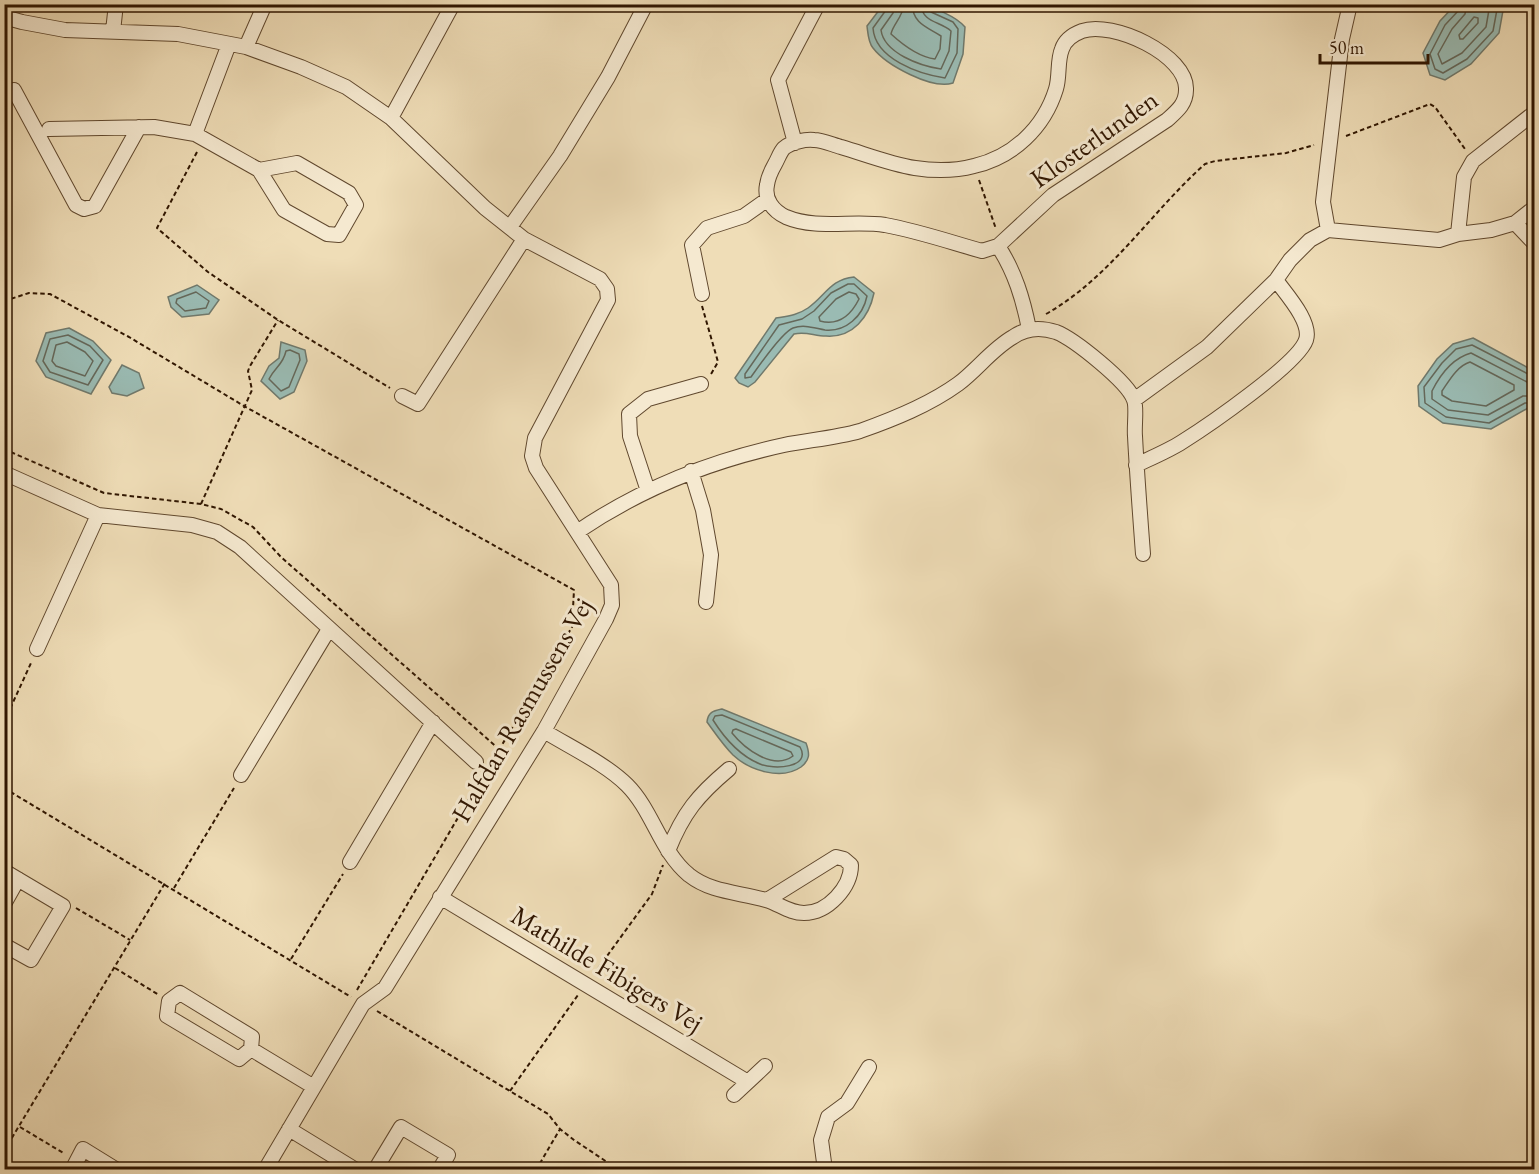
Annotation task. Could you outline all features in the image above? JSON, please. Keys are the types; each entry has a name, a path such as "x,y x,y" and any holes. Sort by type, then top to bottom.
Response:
{"street":[{"path":"113,32 116,4"},
{"path":"246,47 265,4"},
{"path":"391,118 453,4"},
{"path":"510,227 560,156 608,77 646,4"},
{"path":"818,4 778,80 795,143 784,148 768,176 766,192 771,206 785,216 806,222 855,222 885,225 982,251 998,246 1020,289 1029,329"},
{"path":"1328,230 1323,202 1342,39 1350,4"},
{"name":"Halfdan Rasmussens Vej","path":"4,17 64,30 178,34 246,47 301,67 346,87 391,118 485,208 524,239 600,279 607,289 608,300 535,438 532,456 536,468 611,585 612,605 543,731 386,988 358,1001"},
{"name":"Klosterlunden","path":"795,143 815,140 915,168 953,170 974,166 998,158 1034,131 1047,110 1056,88 1062,48 1071,37 1084,30 1103,29 1129,34 1148,43 1166,57 1182,75 1187,90 1183,106 1167,120 1053,195 998,246"},
{"path":"199,136 229,44"},
{"path":"14,90 76,205 84,209 95,207 139,127"},
{"path":"1458,234 1464,177 1473,161 1534,113"},
{"path":"49,129 154,127 199,136 260,170 284,210 327,234 339,235 357,205 349,193 297,163 260,170"},
{"path":"702,294 692,245 707,228 744,216 768,199"},
{"path":"1134,400 1207,348 1276,280 1290,260 1310,240 1328,230 1439,240 1515,223 1534,208"},
{"path":"1515,223 1534,243"},
{"path":"402,396 417,404 524,239"},
{"path":"1136,465 1180,443 1271,378 1296,354 1306,340 1305,327 1299,312 1276,280"},
{"path":"577,532 603,514 691,471 783,445 858,431 914,410 958,384 1012,337 1037,328 1057,332 1079,346 1122,383 1134,400 1143,554"},
{"path":"648,491 630,436 629,414 648,399 701,384"},
{"path":"691,471 704,510 711,555 706,602"},
{"path":"4,473 98,515 192,525 217,532 240,547 483,767"},
{"path":"37,649 98,515"},
{"path":"242,775 329,629"},
{"path":"350,862 433,722"},
{"path":"543,731 611,772 628,786 668,851 687,873 704,885 740,896 767,900 785,910 806,913 826,906 844,889 851,874 851,865 844,859 836,857 767,900"},
{"path":"668,851 676,830 689,808 729,769"},
{"path":"4,871 63,906 31,960 4,945"},
{"path":"4,904 18,879"},
{"name":"Mathilde Fibigers Vej","path":"440,897 748,1082"},
{"path":"180,993 252,1037 252,1049 239,1059 167,1016 169,1001 180,993"},
{"path":"265,1170 314,1087 358,1001"},
{"path":"252,1049 314,1087"},
{"path":"734,1095 765,1066"},
{"path":"825,1170 821,1140 828,1116 847,1102 869,1068"},
{"path":"375,1170 401,1127 448,1155 439,1170"},
{"path":"289,1129 356,1170"},
{"path":"74,1165 83,1149 117,1170"}],"path":[{"path":"1029,329 1038,319 1082,288 1118,255 1205,165 1215,161 1286,153 1329,141 1430,104 1435,107 1473,161"},
{"path":"199,136 157,228 208,272 278,320 402,396"},
{"path":"974,166 999,237 998,246"},
{"path":"4,301 29,293 50,294 129,337 244,406 574,590 572,627 483,767 358,1001"},
{"path":"701,384 708,381 718,362 701,302 702,294"},
{"path":"201,504 252,390 248,371 250,366 278,320"},
{"path":"4,722 37,649"},
{"path":"174,889 242,775"},
{"path":"4,788 548,1114 560,1129 619,1170"},
{"path":"291,960 350,862"},
{"path":"4,1151 165,883"},
{"path":"63,906 70,905 130,940"},
{"path":"114,968 169,1001"},
{"path":"20,1127 74,1165"},
{"path":"536,1170 560,1129"}],"water":[{"path":"1456,4 1504,5 1499,33 1471,64 1445,80 1430,75 1423,53 1440,21"},
{"path":"883,5 933,5 965,27 963,54 953,83 933,83 922,79 898,68 879,55 869,40 867,26"},
{"path":"854,277 874,293 864,318 852,330 836,336 794,334 755,382 748,387 739,383 735,378 776,318 804,310 840,281"},
{"path":"197,285 219,300 209,314 182,317 171,307 168,297"},
{"path":"69,328 93,341 111,360 91,394 46,377 36,361 46,333"},
{"path":"1473,338 1534,371 1534,410 1528,408 1491,429 1443,423 1419,406 1418,386 1437,359 1453,344"},
{"path":"281,342 305,350 307,361 294,392 280,399 261,381 269,366 279,358"},
{"path":"122,365 139,373 144,388 127,396 112,393 109,387"},
{"path":"722,709 806,743 808,759 801,767 784,773 766,772 748,765 733,755 707,722 712,712"}]}
